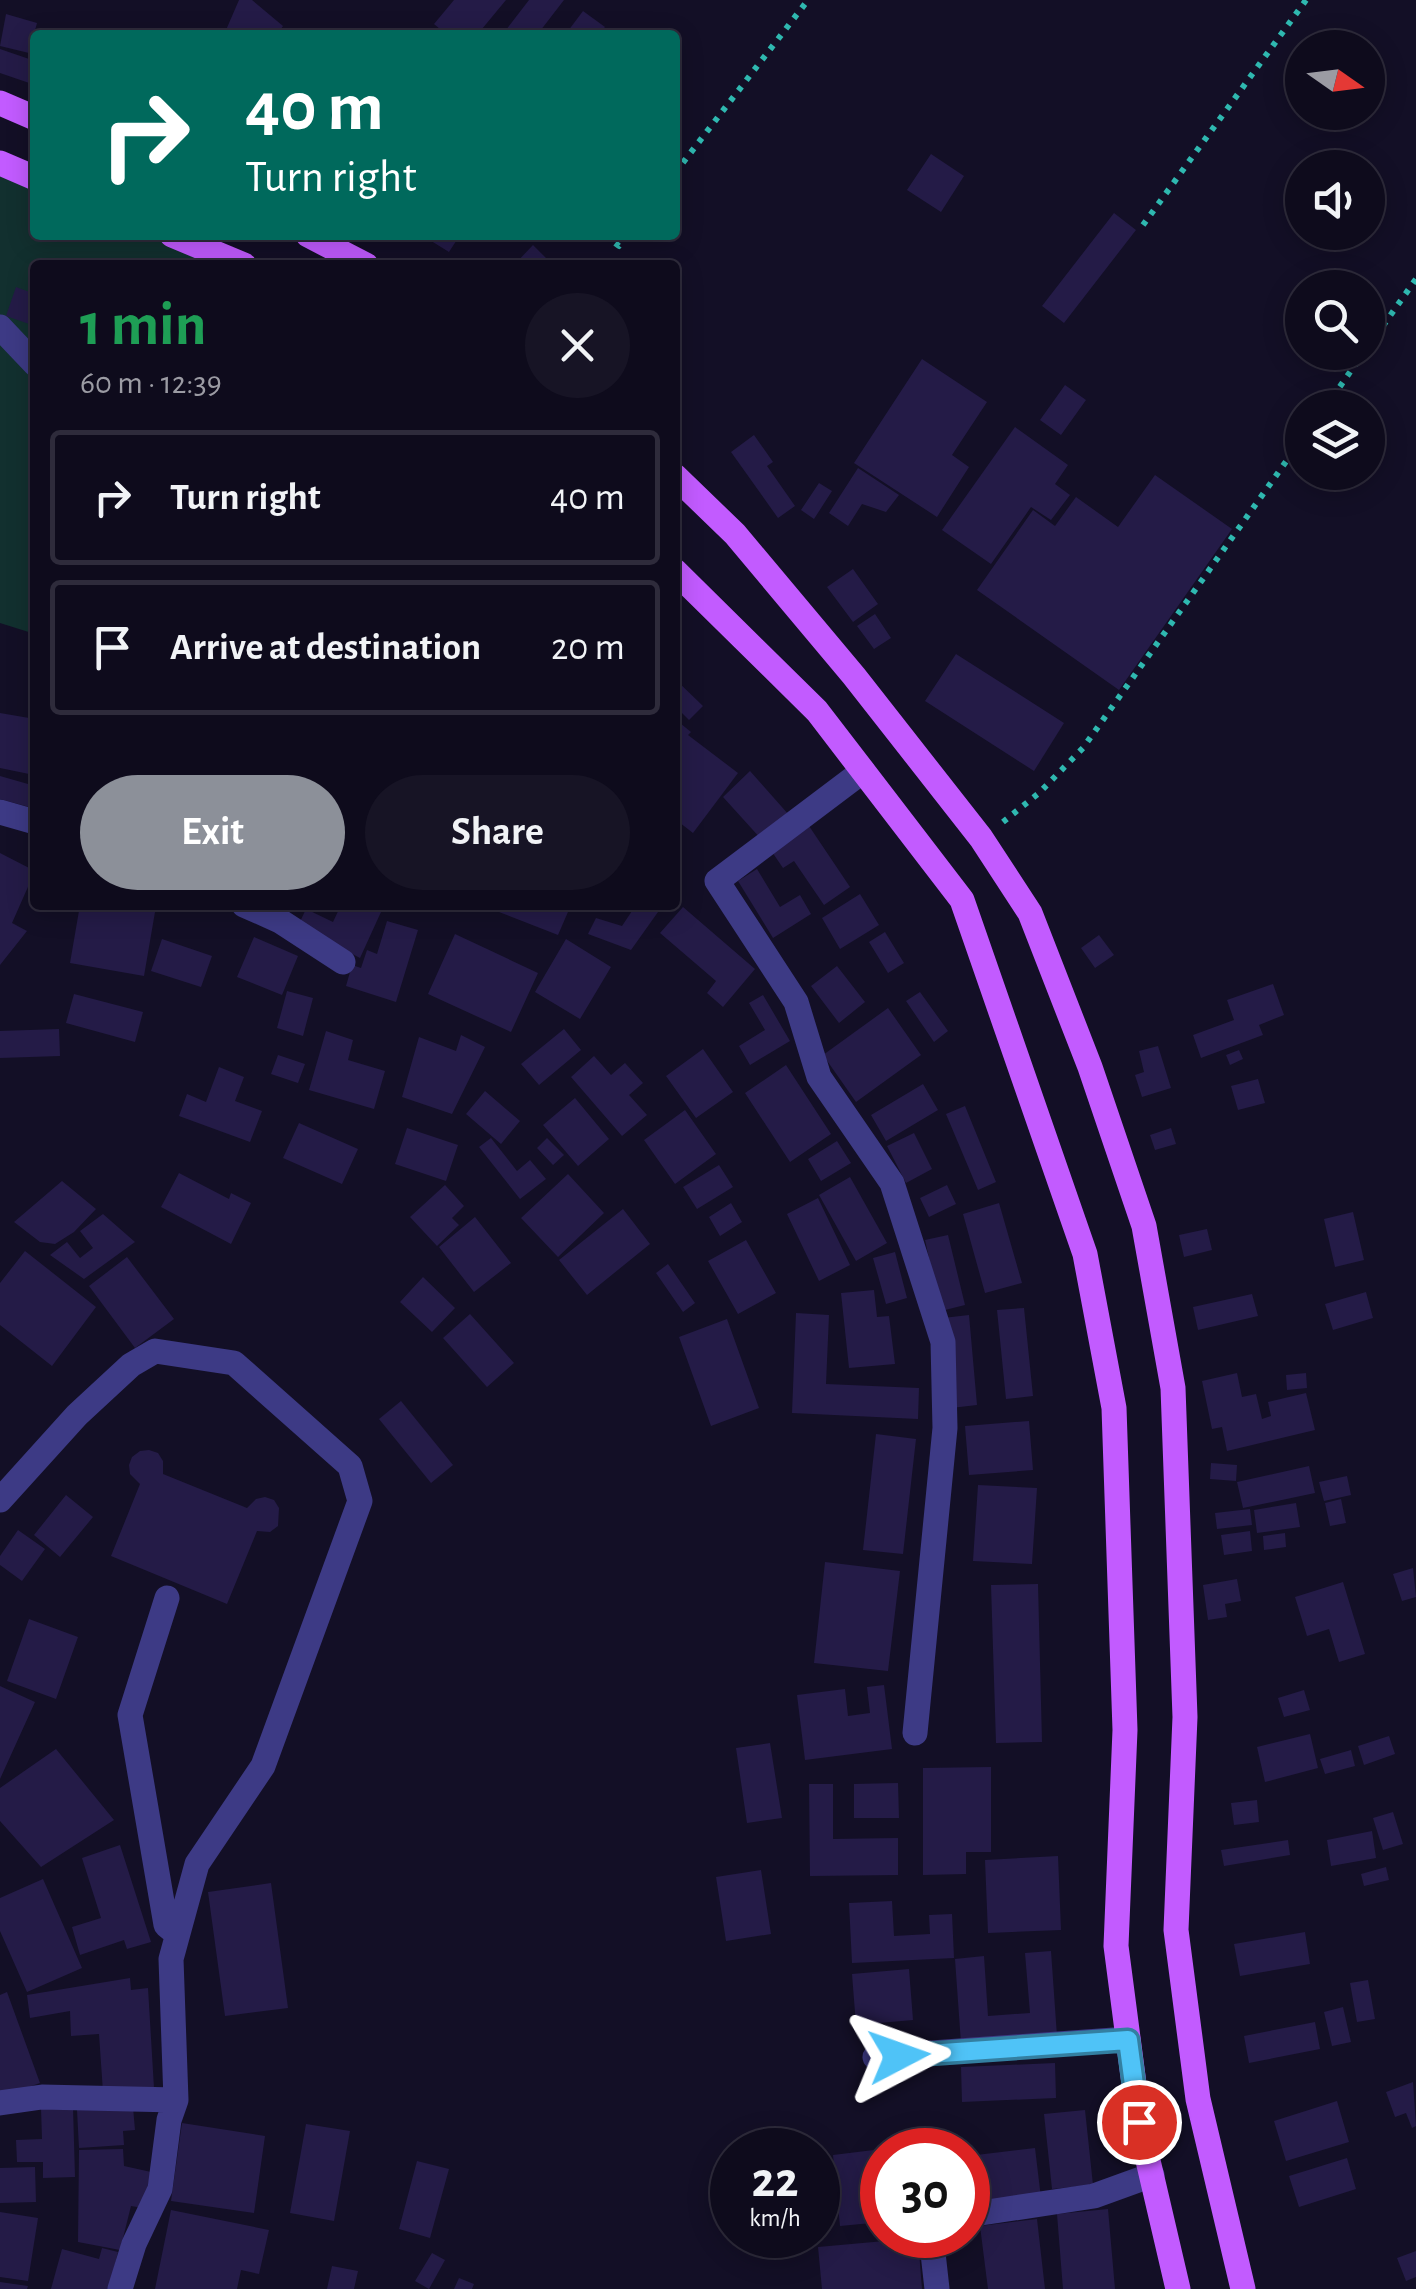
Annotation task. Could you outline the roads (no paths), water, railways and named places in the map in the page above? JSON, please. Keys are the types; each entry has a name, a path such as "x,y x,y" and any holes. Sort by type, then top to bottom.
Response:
{"main road":[{"path":"0,103 30,116"},
{"path":"0,164 30,176"},
{"path":"184,240 232,260"},
{"path":"318,240 356,260"},
{"path":"680,481 734,534 854,676 982,838 1030,913 1090,1067 1144,1226 1173,1388 1185,1717 1176,1930 1198,2099 1243,2289"},
{"path":"680,577 816,711 962,900 1085,1254 1114,1408 1125,1730 1116,1946 1139,2122 1178,2289"}],"street":[{"path":"0,327 30,359"},
{"path":"863,771 718,881 796,1002 819,1076 892,1183 943,1342 945,1428 915,1733"},
{"path":"0,812 30,821"},
{"path":"255,910 280,921 343,962"},
{"path":"0,1500 77,1415 131,1365 155,1351 234,1363 350,1466 360,1501 263,1766 197,1864 171,1959 176,2100 169,2120 160,2189 134,2244 120,2289"},
{"path":"167,1598 130,1715 166,1925 177,1934"},
{"path":"875,2057 1128,2040"},
{"path":"0,2103 42,2097 176,2100"},
{"path":"990,2212 1094,2196 1152,2175"},
{"path":"934,2258 937,2289"}]}
